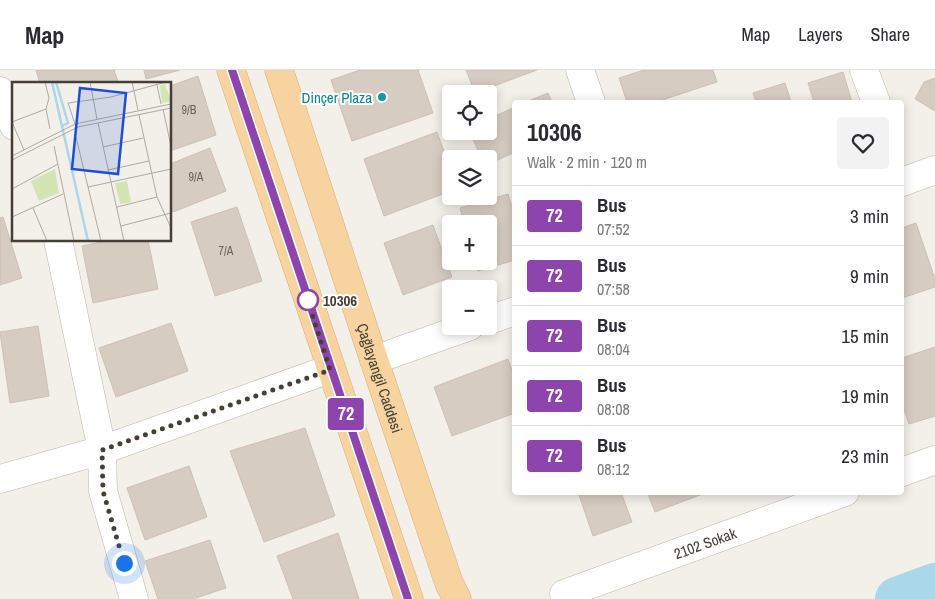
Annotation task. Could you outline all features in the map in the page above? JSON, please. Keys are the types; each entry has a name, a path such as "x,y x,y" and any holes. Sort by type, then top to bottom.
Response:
{"main road":[{"path":"232,70 330,370 408,599"},
{"name":"Çağlayangil Caddesi","path":"279,70 449,583 457,599"}],"street":[{"path":"580,70 590,100"},
{"path":"864,70 875,100"},
{"path":"0,91 12,121"},
{"path":"904,181 935,170"},
{"path":"58,241 102,450 103,491 134,599"},
{"path":"497,317 512,312"},
{"path":"374,360 445,335"},
{"path":"0,479 102,450 330,370"},
{"path":"904,471 935,460"},
{"name":"2102 Sokak","path":"564,594 837,495"}],"building":[{"path":"36,70 114,70 118,82 39,82"},
{"path":"144,70 180,70 146,79"},
{"name":"Dinçer Plaza","path":"360,70 418,70 433,113 352,141 331,80"},
{"path":"466,70 537,70 497,85 472,85"},
{"path":"644,70 713,70 717,82 662,100 626,100 619,78"},
{"path":"843,72 851,100 813,100 808,83"},
{"path":"198,76 216,135 171,151 171,86"},
{"path":"935,78 935,111 915,99 924,82"},
{"path":"785,83 790,100 755,100 753,93"},
{"path":"548,93 551,100 531,100"},
{"path":"512,108 512,153 497,160 497,150 478,150 473,140 497,140 497,115"},
{"path":"437,132 443,150 442,194 384,216 364,159"},
{"path":"210,148 226,191 173,212 171,207 171,164"},
{"path":"508,194 512,207 512,261 497,265 497,215 462,215 460,208 470,205 497,205 497,197"},
{"path":"237,207 262,281 215,296 191,222"},
{"path":"3,217 22,278 0,285 0,218"},
{"path":"916,223 935,279 935,287 904,297 904,227"},
{"path":"433,225 442,250 442,270 449,270 452,277 403,295 384,243"},
{"path":"106,241 148,241 158,289 93,303 82,246"},
{"path":"171,323 188,371 116,397 99,348"},
{"path":"38,326 49,396 10,403 0,332"},
{"path":"935,347 935,416 909,424 904,409 904,357"},
{"path":"508,359 512,370 512,414 452,436 434,387"},
{"path":"305,428 335,516 264,542 230,451"},
{"path":"189,466 207,517 145,540 127,488"},
{"path":"579,495 622,495 632,522 593,536"},
{"path":"648,495 700,495 655,512"},
{"path":"338,533 359,599 293,599 277,556"},
{"path":"210,540 226,588 193,599 158,599 145,561"}],"waterway":[{"path":"897,599 935,585"}],"bus line":[{"name":"72","path":"232,70 330,370 408,599"}],"place":[{"name":"Dinçer Plaza","path":"382,97"},
{"name":"10306","path":"308,300"}],"route":[{"path":"124,563 103,491 102,450 330,370 306,295 308,300"}]}
